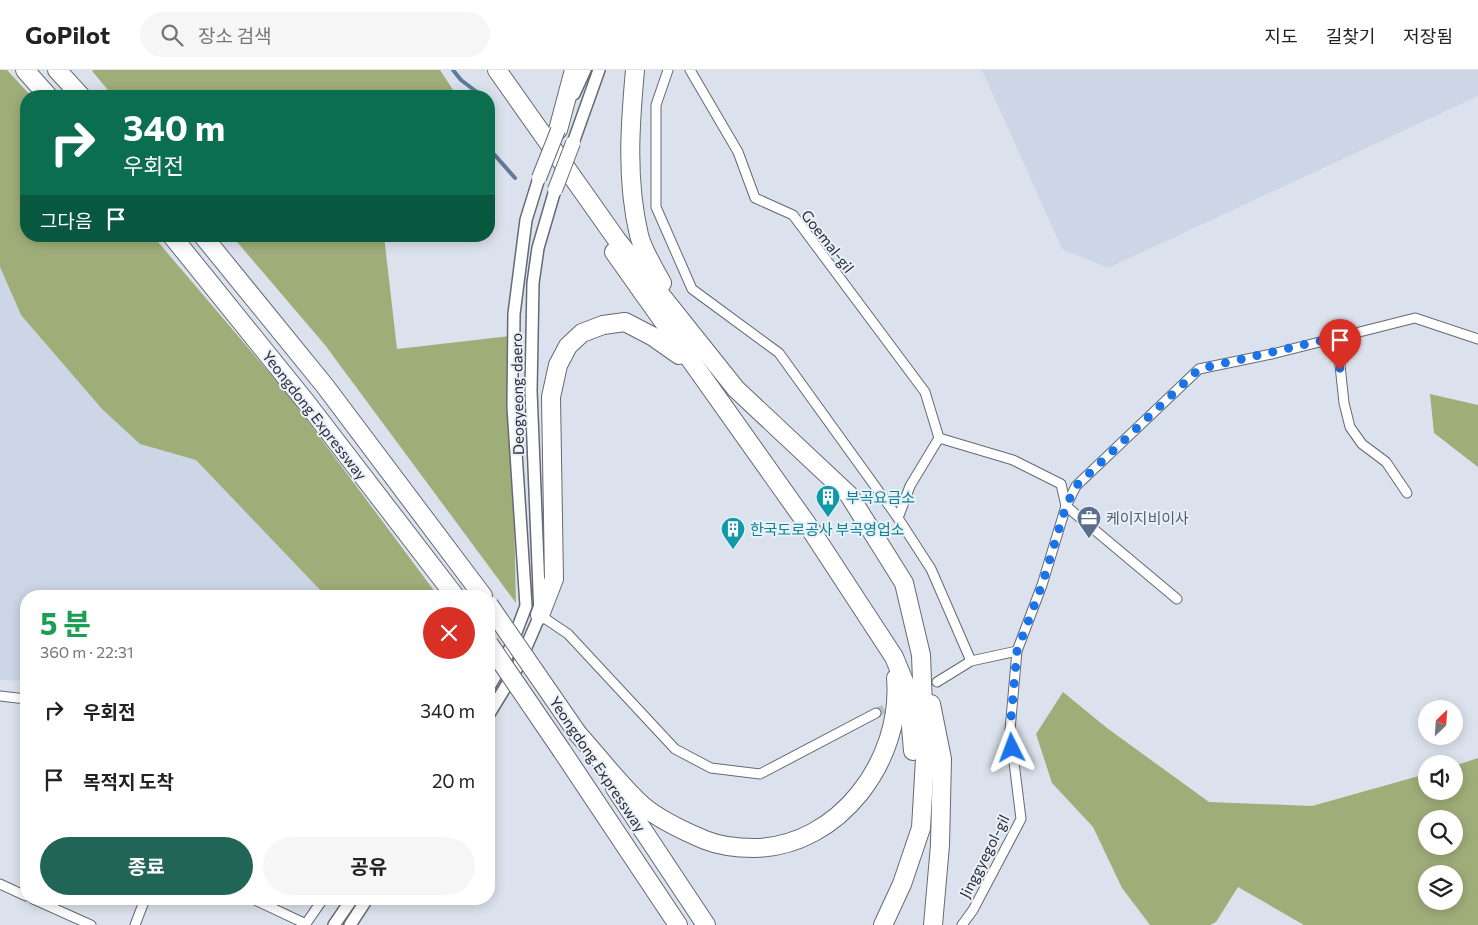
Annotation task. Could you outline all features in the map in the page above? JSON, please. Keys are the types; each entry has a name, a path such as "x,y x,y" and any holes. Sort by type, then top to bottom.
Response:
{"highway":[{"path":"25,70 43,90"},
{"path":"57,70 75,90"},
{"path":"485,70 690,362 807,524 894,657 908,690 914,762 910,829 892,880 871,925"},
{"path":"497,70 618,240 736,389 849,495 904,583 942,759 940,845 933,925"},
{"path":"558,130 574,70"},
{"path":"635,70 630,125 630,176 639,236 675,311"},
{"name":"Yeongdong Expressway","path":"177,242 306,402 450,590"},
{"name":"Yeongdong Expressway","path":"209,242 325,386 478,590"},
{"path":"533,611 554,579 551,397 558,365 568,346 582,333 603,325 625,322 652,336 690,362"},
{"name":"Yeongdong Expressway","path":"495,614 706,925"},
{"name":"Yeongdong Expressway","path":"495,653 678,925"},
{"path":"883,925 902,884 921,828 924,759 921,655"},
{"path":"578,734 643,806 700,838 740,848 770,848 800,840 841,814 861,792 882,754 891,728 897,695 894,657"}],"main road":[{"name":"Deogyeong-daero","path":"539,178 558,130"},
{"name":"Deogyeong-daero","path":"555,190 573,143"}],"street":[{"name":"Deogyeong-daero","path":"558,130 585,70"},
{"name":"Deogyeong-daero","path":"573,143 599,70"},
{"path":"668,70 656,105 656,208 692,290 778,352 898,518 931,569 971,661"},
{"name":"Goemal-gil","path":"690,70 738,152 755,198 792,215 925,392 939,438"},
{"name":"Deogyeong-daero","path":"495,677 533,611 513,407 514,314 526,220 539,178"},
{"name":"Deogyeong-daero","path":"495,704 517,668 533,611 532,292 538,248 555,190"},
{"name":"Jinggyegol-gil","path":"962,925 973,910 1021,819 1010,730 1017,651 1042,585 1066,506 1076,486 1199,369 1415,318 1478,340"},
{"path":"1337,337 1344,403 1350,427 1362,444 1386,462 1407,493"},
{"path":"898,518 910,486 939,438 1013,460 1060,484 1066,506 1177,599"},
{"path":"533,611 568,634 675,749 711,768 760,774 876,713"},
{"path":"936,682 971,661 1017,651"},
{"path":"0,696 20,698"},
{"path":"0,884 20,893"},
{"path":"46,905 91,925"},
{"path":"135,925 143,905"},
{"path":"266,905 306,924 319,905"},
{"path":"334,925 348,905"},
{"path":"350,925 364,905"}],"shaded area":[{"path":"982,70 1478,70 1478,96 1108,268 1062,249"},
{"path":"0,267 21,315 140,444 196,459 320,590 20,590 20,681 0,680"}],"green space":[{"path":"0,70 7,70 25,90 20,90 20,242 158,242 290,397 434,590 320,590 196,460 140,444 102,409 21,315 0,267"},
{"path":"440,70 453,90 108,90 92,71"},
{"path":"237,242 385,242 397,349 510,336 516,603 325,345"},
{"path":"1430,394 1478,405 1478,467 1434,433"},
{"path":"1063,692 1107,728 1209,802 1312,806 1418,776 1418,800 1463,800 1463,763 1478,758 1478,925 1304,925 1238,887 1216,922 1210,925 1150,925 1122,888 1093,827 1052,783 1036,734"}],"waterway":[{"path":"453,70 461,80 474,90"},
{"path":"495,155 515,178"}],"tunnel":[{"path":"876,713 896,703"}],"place":[{"name":"부곡요금소","path":"828,518"},
{"name":"케이지비이사","path":"1089,539"},
{"name":"한국도로공사 부곡영업소","path":"733,550"}],"route":[{"path":"1012,748 1010,730 1017,651 1042,585 1066,506 1076,486 1199,369 1272,354 1337,337 1340,370"}]}
